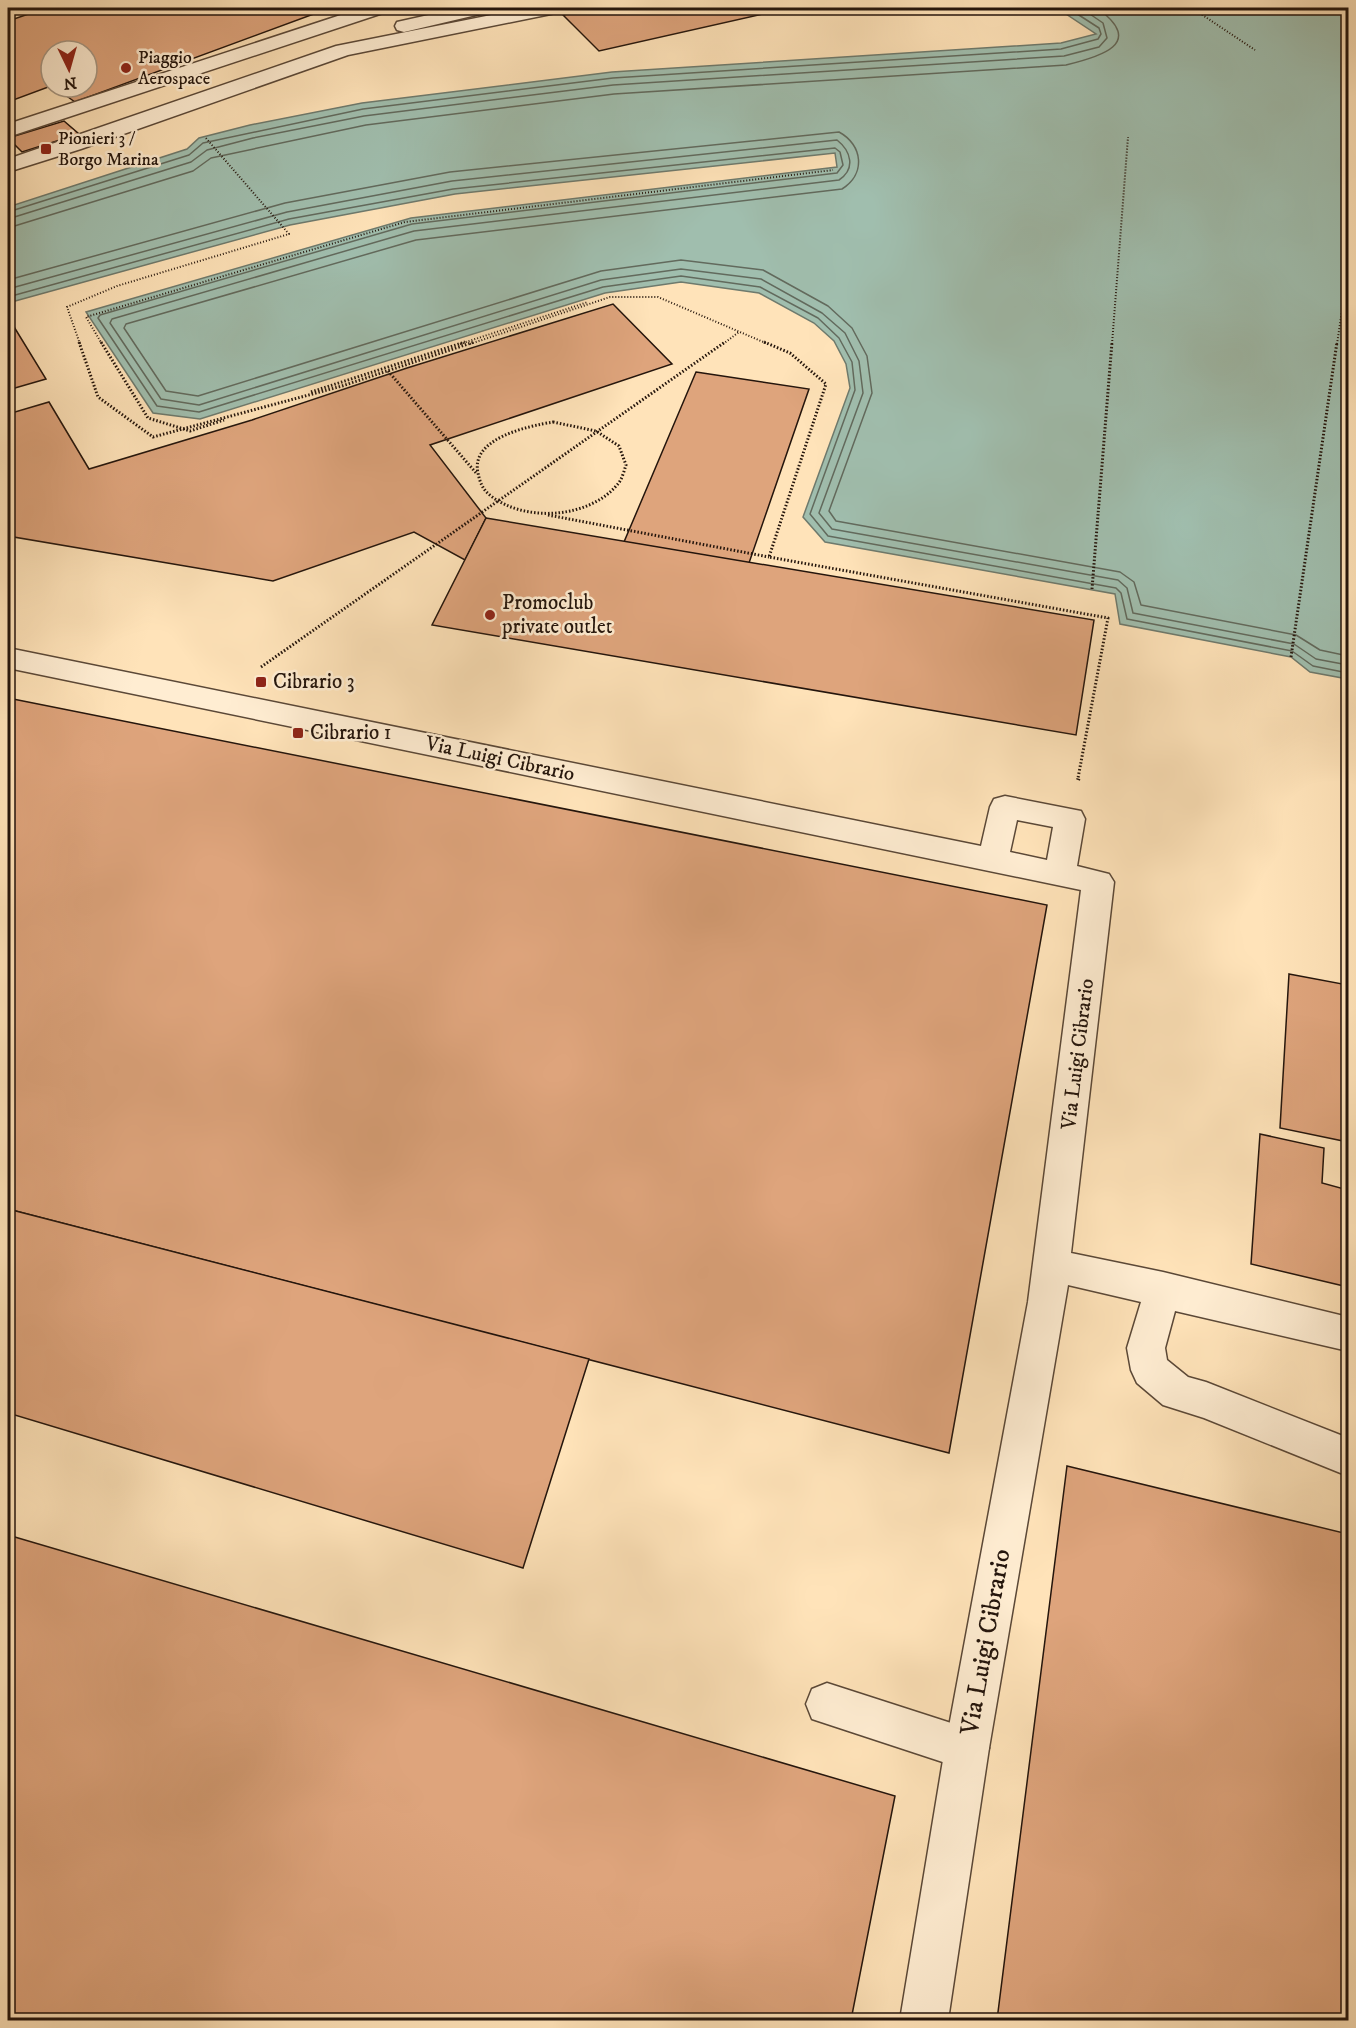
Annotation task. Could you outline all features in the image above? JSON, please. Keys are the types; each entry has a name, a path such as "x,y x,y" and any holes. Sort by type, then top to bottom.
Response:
{"street":[{"path":"8,131 380,8"},
{"path":"407,30 438,8"},
{"path":"8,166 84,142 343,50 482,8"},
{"path":"407,30 551,8"},
{"name":"Via Luigi Cibrario","path":"8,658 1098,882 1052,1265 967,1748 924,2020"},
{"path":"993,861 1005,807 1070,819 1060,875"},
{"path":"1052,1265 1163,1289 1348,1334"},
{"path":"1163,1289 1146,1348 1150,1370 1177,1392 1206,1400 1348,1456"},
{"path":"827,1704 967,1748"}],"path":[{"path":"1192,8 1255,50"},
{"path":"204,136 289,234 117,286 67,307 98,397 153,437 342,386 610,297 658,297 790,353 826,384 769,558"},
{"path":"1092,589 1128,137"},
{"path":"588,302 190,431 148,418 86,317 405,222 832,170"},
{"path":"1291,657 1348,270"},
{"path":"214,700 740,332"},
{"path":"388,371 477,474 484,489 498,501 518,510 769,558 1108,618 1070,819"},
{"path":"477,474 479,459 489,444 507,433 529,425 569,423 599,431 615,441 625,454 627,469 622,484 608,497 589,507 566,513 541,514"}],"water":[{"path":"1057,8 1348,8 1348,679 1310,672 1291,657 1120,624 1115,594 825,542 803,517 850,388 846,364 834,341 814,323 759,293 681,282 605,293 200,419 153,413 86,312 411,218 837,167 835,153 455,194 290,225 8,303 8,207 187,149 199,138 250,125 362,103 612,72 1061,43 1096,34"}],"building":[{"name":"Piaggio Aerospace","path":"46,8 330,8 99,93 99,39 39,39 39,90 8,102 8,21"},
{"path":"595,8 789,8 599,51 563,15"},
{"path":"64,121 79,134 22,152 8,138"},
{"path":"613,304 672,364 430,445 486,518 465,560 414,532 273,581 8,536 8,414 49,402 89,469 252,420 407,368"},
{"path":"8,317 46,379 8,390"},
{"path":"696,372 809,389 749,563 624,542"},
{"path":"486,518 1094,620 1076,735 432,625"},
{"path":"8,698 1047,905 949,1453 8,1209"},
{"path":"1289,974 1348,985 1348,1142 1280,1128"},
{"path":"1260,1134 1324,1148 1322,1183 1348,1190 1348,1287 1251,1264"},
{"path":"8,1209 589,1359 523,1568 8,1413"},
{"path":"1067,1466 1348,1534 1348,2020 997,2020"},
{"path":"8,1535 895,1796 851,2020 8,2020"}],"place":[{"name":"Piaggio Aerospace","path":"126,68"},
{"name":"Pionieri 3 / Borgo Marina","path":"46,149"},
{"name":"Promoclub private outlet","path":"490,615"},
{"name":"Cibrario 3","path":"261,682"},
{"name":"Cibrario 1","path":"298,733"}]}
